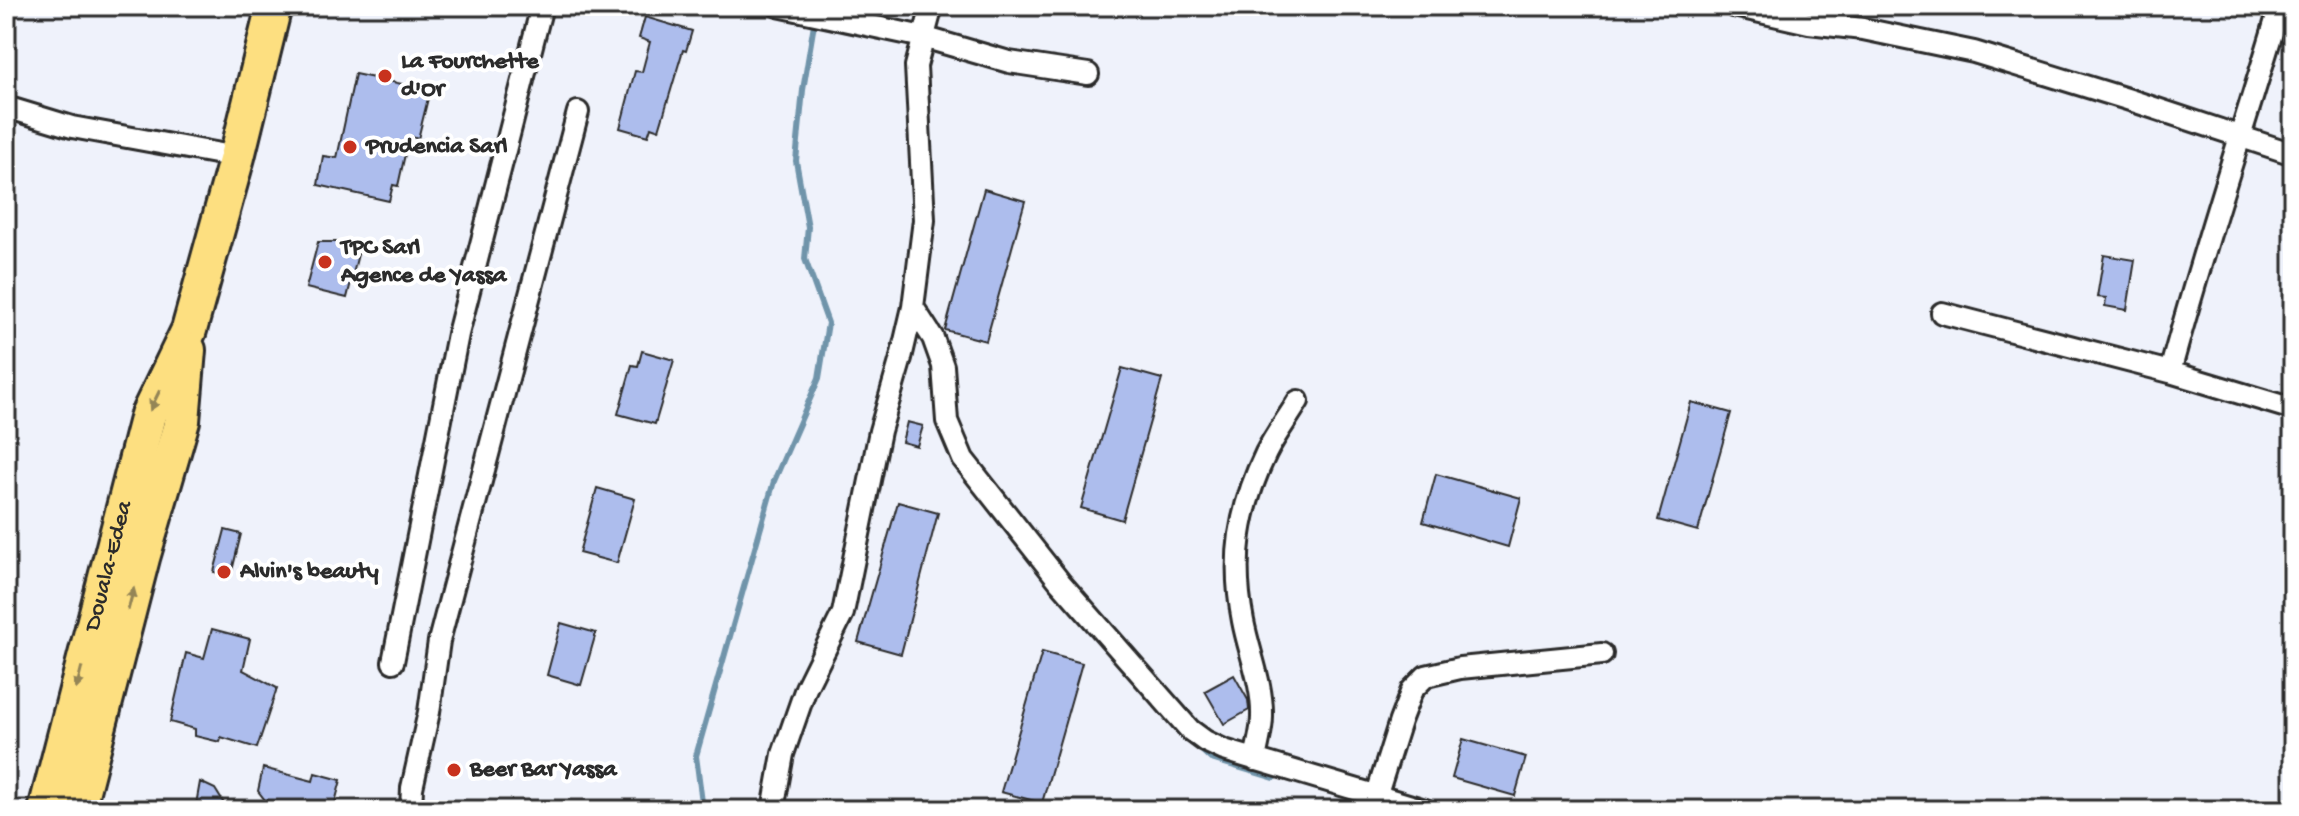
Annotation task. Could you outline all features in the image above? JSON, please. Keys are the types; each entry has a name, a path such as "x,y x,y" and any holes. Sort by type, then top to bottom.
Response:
{"highway":[{"name":"Douala-Edea","path":"46,810 148,415 189,330 237,157 274,6"},
{"name":"Douala-Edea","path":"77,810 142,558 182,421 189,330"}],"street":[{"path":"393,662 458,334 542,6"},
{"path":"778,6 923,37 1009,62 1088,74"},
{"path":"773,810 783,754 806,688 843,613 880,431 913,307 924,220 916,66 932,6"},
{"path":"1734,6 1809,23 1863,29 1974,52 2293,154"},
{"path":"2170,372 2280,6"},
{"path":"6,107 72,127 237,157"},
{"path":"411,810 412,788 429,712 439,641 578,112"},
{"path":"913,307 933,338 943,366 947,421 963,459 1060,582 1190,730 1224,750 1374,802 1425,810"},
{"path":"1942,313 2170,372 2293,409"},
{"path":"1255,760 1263,719 1259,686 1242,620 1237,565 1239,528 1267,453 1298,401"},
{"path":"1374,802 1412,690 1426,676 1460,668 1602,654"}],"building":[{"path":"645,17 692,31 686,51 683,50 659,130 651,127 648,136 620,128 635,71 642,72 650,42 639,38"},
{"path":"355,74 430,90 418,139 409,136 398,186 393,185 389,201 318,185 323,156 337,158"},
{"path":"984,189 1025,201 986,341 945,330"},
{"path":"318,242 361,242 347,298 306,288"},
{"path":"2104,255 2135,260 2127,310 2105,306 2106,298 2097,297"},
{"path":"642,351 674,360 655,424 618,414 632,365 638,366"},
{"path":"1122,368 1162,379 1122,520 1081,508"},
{"path":"1691,402 1731,413 1698,531 1658,520"},
{"path":"907,422 923,426 917,446 902,442"},
{"path":"1436,474 1521,498 1508,547 1423,522"},
{"path":"597,488 635,499 617,563 579,553"},
{"path":"898,502 938,513 901,654 858,642"},
{"path":"225,530 241,534 231,575 214,572"},
{"path":"561,623 596,633 581,685 547,675"},
{"path":"212,629 250,639 243,670 277,688 257,748 221,737 220,742 195,736 195,729 170,722 186,653 204,658"},
{"path":"1042,652 1082,663 1042,803 1001,792"},
{"path":"1234,675 1248,700 1249,710 1224,724 1205,691"},
{"path":"1463,739 1526,757 1515,796 1452,778"},
{"path":"263,768 313,781 315,773 341,780 333,810 304,810 265,800 258,791"},
{"path":"200,782 215,789 228,810 195,810"}],"waterway":[{"path":"703,810 696,756 774,481 819,378 828,323 805,259 808,227 796,161 803,90 815,18"},
{"path":"1195,744 1211,759 1274,778"}],"place":[{"name":"La Fourchette d'Or","path":"385,76"},
{"name":"Prudencia Sarl","path":"350,147"},
{"name":"TPC Sarl Agence de Yassa","path":"325,262"},
{"name":"Alvin's beauty","path":"224,572"},
{"name":"Beer Bar Yassa","path":"454,770"}]}
